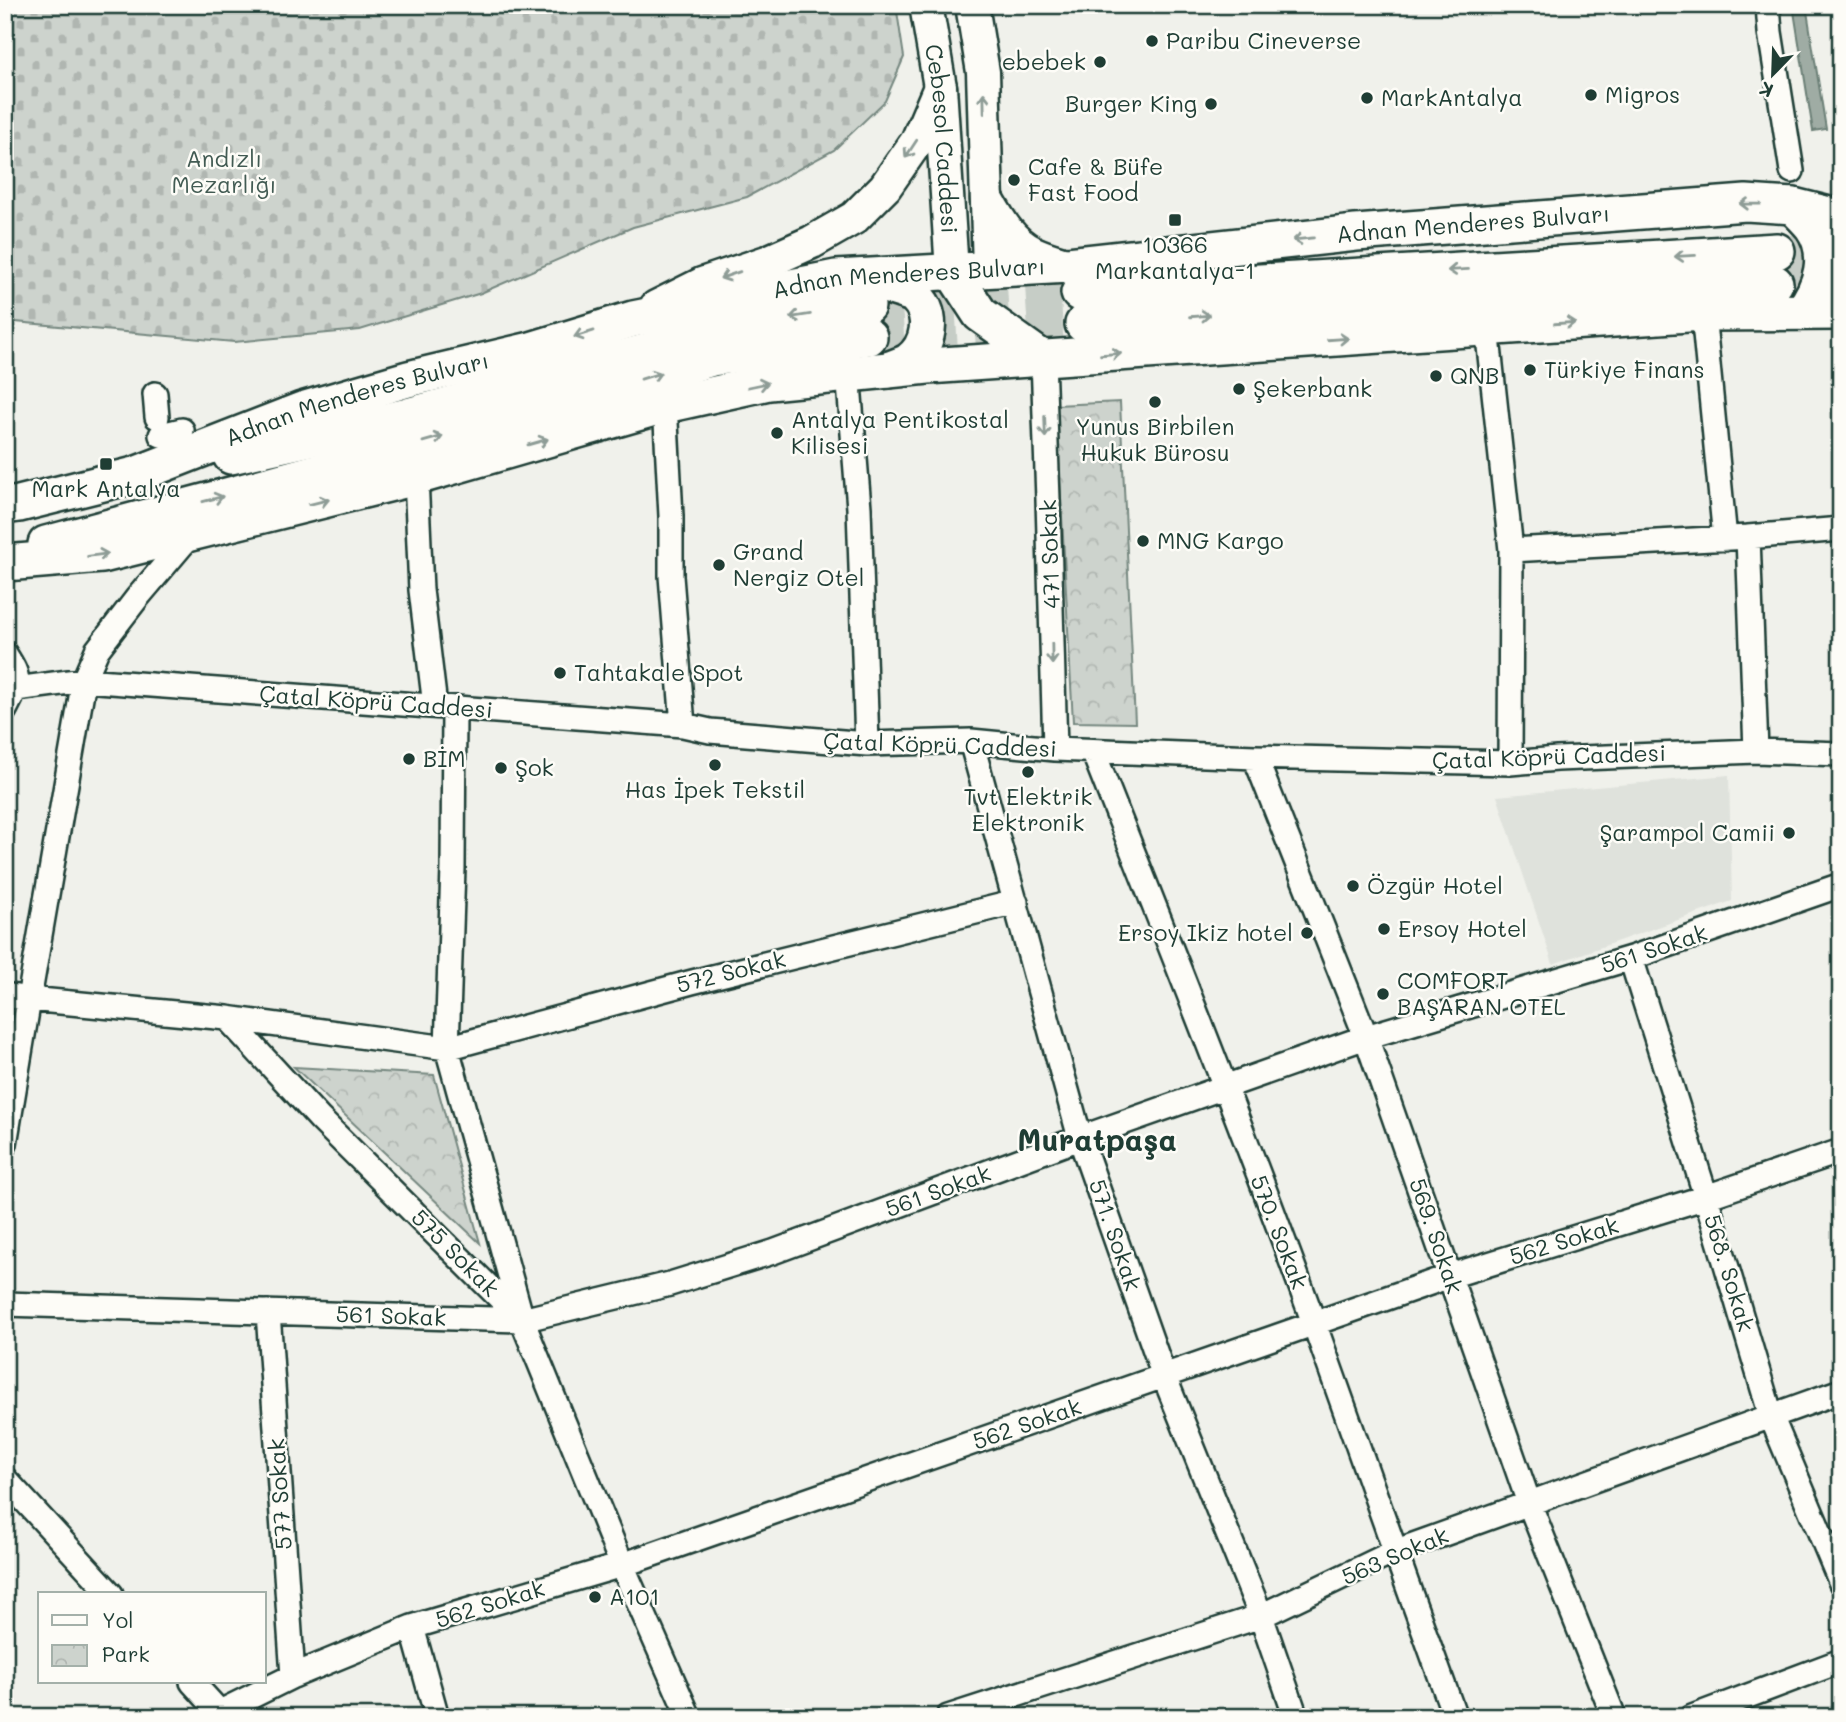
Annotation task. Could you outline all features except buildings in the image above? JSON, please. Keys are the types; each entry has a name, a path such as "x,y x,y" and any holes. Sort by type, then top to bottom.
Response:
{"main road":[{"name":"Cebesol Caddesi","path":"926,5 940,87 952,271"},
{"name":"Cebesol Caddesi","path":"972,5 983,72 989,269"},
{"path":"633,319 702,284 767,262 812,242 854,218 885,187 917,141 940,87"},
{"path":"987,199 1016,242 1035,254 1077,294"},
{"name":"Adnan Menderes Bulvarı","path":"1077,294 1356,233 1746,203 1793,206 1841,218"},
{"path":"1793,206 1813,228 1823,263 1821,281 1814,297 1802,312"},
{"name":"Adnan Menderes Bulvarı","path":"5,554 326,470 594,394 866,307 952,271 989,269 1077,294 1776,267"},
{"path":"928,366 962,342 980,314 989,269"},
{"path":"952,271 980,314 1043,359"},
{"name":"Adnan Menderes Bulvarı","path":"5,506 19,505 135,475 302,410 408,379 531,350 633,319 836,278 866,307"},
{"path":"135,475 285,445 730,330 915,296 927,314 928,325 924,341 909,360 888,370"},
{"path":"5,563 102,555 416,477 661,407 769,382 928,366 1703,313 1841,312"}],"street":[{"path":"1768,5 1793,171"},
{"path":"1703,313 1725,539"},
{"path":"1487,328 1511,550 1510,763"},
{"name":"471 Sokak","path":"1043,359 1055,749"},
{"path":"849,384 859,508 867,744"},
{"path":"661,407 666,422 671,576 683,725"},
{"path":"416,477 421,590 444,707 453,868 447,1048 522,1320"},
{"path":"1511,550 1725,539 1841,529"},
{"path":"5,1144 84,680 97,650 193,533"},
{"path":"1748,537 1756,751"},
{"path":"5,654 17,672 10,700"},
{"name":"Çatal Köprü Caddesi","path":"10,700 84,680 683,725 710,731 867,744 971,741 1093,751 1510,763 1756,751 1841,754"},
{"name":"571. Sokak","path":"971,741 1080,1138 1164,1376 1261,1616 1296,1717"},
{"name":"570. Sokak","path":"1093,751 1225,1087 1314,1324 1455,1717"},
{"name":"569. Sokak","path":"1255,757 1366,1037 1529,1503 1614,1717"},
{"name":"561 Sokak","path":"5,1304 522,1320 670,1284 773,1252 1080,1138 1366,1037 1631,958 1841,885"},
{"name":"572 Sokak","path":"447,1048 692,982 1016,902"},
{"name":"568. Sokak","path":"1631,958 1771,1416 1841,1583"},
{"path":"5,995 227,1018 447,1048"},
{"name":"575 Sokak","path":"227,1018 320,1119 522,1320 622,1565 689,1717"},
{"name":"562 Sokak","path":"220,1715 293,1676 412,1627 622,1565 1450,1276 1706,1197 1841,1151"},
{"name":"577 Sokak","path":"268,1312 293,1676"},
{"name":"563 Sokak","path":"948,1717 1261,1616 1394,1552 1841,1391"},
{"path":"5,1479 109,1592"},
{"path":"412,1627 437,1717"},
{"path":"1692,1717 1841,1661"},
{"path":"194,1684 220,1715"}],"shaded area":[{"path":"1793,5 1806,5 1826,129 1813,131"},
{"path":"1729,775 1732,901 1553,964 1497,796"}],"green space":[{"name":"Andızlı Mezarlığı","path":"5,5 896,5 904,57 885,101 834,150 747,197 633,227 481,293 360,330 234,342 5,321"},
{"path":"1120,402 1135,723 1073,722 1056,405"},
{"path":"294,1067 434,1075 480,1243"}],"tunnel":[{"path":"1777,251 1841,258"},
{"path":"1775,283 1841,291"},
{"path":"867,306 1079,293"},
{"path":"869,337 1083,324"}],"tram line":[{"path":"1839,5 1841,14"}],"place":[{"name":"Paribu Cineverse","path":"1152,41"},
{"name":"ebebek","path":"1100,62"},
{"name":"Migros","path":"1591,95"},
{"name":"MarkAntalya","path":"1367,98"},
{"name":"Burger King","path":"1211,104"},
{"name":"Cafe & Büfe Fast Food","path":"1014,180"},
{"name":"10366 Markantalya-1","path":"1175,220"},
{"name":"Türkiye Finans","path":"1530,370"},
{"name":"QNB","path":"1436,376"},
{"name":"Şekerbank","path":"1239,389"},
{"name":"Yunus Birbilen Hukuk Bürosu","path":"1155,402"},
{"name":"Antalya Pentikostal Kilisesi","path":"777,433"},
{"name":"Mark Antalya","path":"106,464"},
{"name":"MNG Kargo","path":"1143,541"},
{"name":"Grand Nergiz Otel","path":"719,565"},
{"name":"Tahtakale Spot","path":"560,673"},
{"name":"BİM","path":"409,759"},
{"name":"Has İpek Tekstil","path":"715,765"},
{"name":"Şok","path":"501,768"},
{"name":"Tvt Elektrik Elektronik","path":"1028,772"},
{"name":"Şarampol Camii","path":"1789,833"},
{"name":"Özgür Hotel","path":"1353,886"},
{"name":"Ersoy Hotel","path":"1384,929"},
{"name":"Ersoy Ikiz hotel","path":"1307,933"},
{"name":"COMFORT BAŞARAN OTEL","path":"1383,994"},
{"name":"A101","path":"595,1597"}],"district":[{"name":"Muratpaşa","path":"1097,1141"}]}
